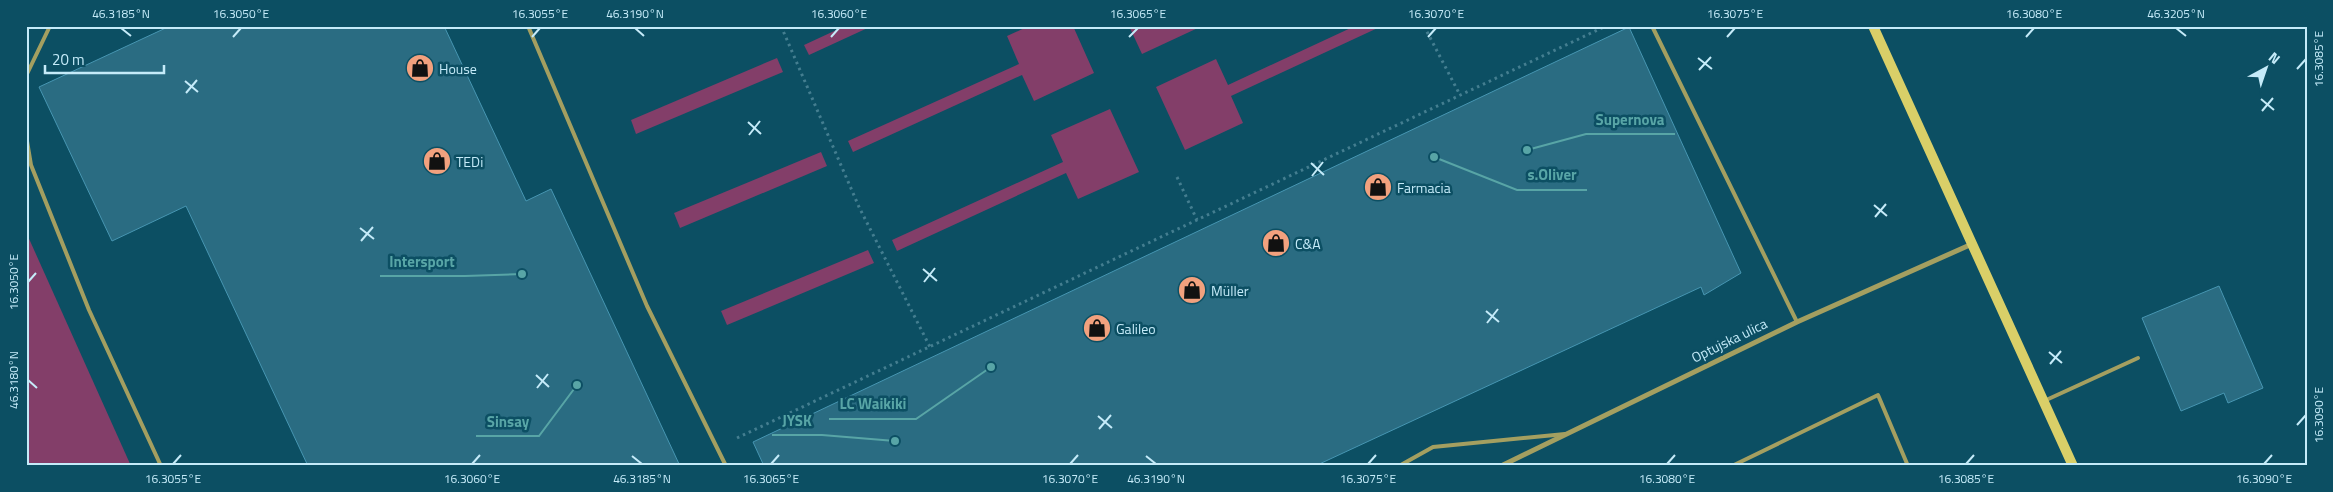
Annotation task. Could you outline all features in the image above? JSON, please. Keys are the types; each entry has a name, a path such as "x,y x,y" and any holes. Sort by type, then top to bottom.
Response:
{"main road":[{"path":"1873,26 2073,466"}],"street":[{"name":"Optujska ulica","path":"1501,466 1797,322 1972,244"}],"lane":[{"path":"26,76 50,26"},
{"path":"528,26 647,306 726,466"},
{"path":"1652,26 1797,322"},
{"path":"26,135 32,165 89,310 161,466"},
{"path":"2044,401 2138,358"},
{"path":"1732,466 1878,395 1908,466"},
{"path":"1399,466 1433,447 1568,433"}],"path":[{"path":"780,26 859,207 930,347"},
{"path":"1424,26 1460,96"},
{"path":"717,448 1606,26"},
{"path":"1176,177 1197,220"}],"shaded area":[{"path":"845,26 872,26 809,55 804,45"},
{"path":"1029,26 1073,26 1094,73 1034,101 1022,75 853,152 848,141 1019,64 1007,36"},
{"path":"1129,26 1199,26 1200,27 1142,54"},
{"path":"1355,26 1382,26 1231,96 1243,123 1185,150 1156,87 1216,59 1228,85"},
{"path":"777,58 783,72 636,134 631,120"},
{"path":"1110,109 1139,172 1078,199 1066,173 897,251 892,240 1063,162 1051,135"},
{"path":"821,152 827,166 680,228 674,213"},
{"path":"26,232 131,466 26,466"},
{"path":"868,250 874,263 727,325 721,311"}],"building":[{"path":"170,26 444,26 526,201 551,189 680,466 308,466 186,206 112,241 39,87"},
{"path":"1629,27 1741,273 1704,295 1701,287 1315,466 764,466 753,442"},
{"path":"2219,286 2263,388 2228,403 2224,393 2181,411 2142,318"}],"place":[{"name":"House","path":"420,68"},
{"name":"Supernova","path":"1527,150"},
{"name":"s.Oliver","path":"1434,157"},
{"name":"TEDi","path":"437,161"},
{"name":"Farmacia","path":"1378,187"},
{"name":"C&A","path":"1276,243"},
{"name":"Intersport","path":"522,274"},
{"name":"Müller","path":"1192,290"},
{"name":"Galileo","path":"1097,328"},
{"name":"LC Waikiki","path":"991,367"},
{"name":"Sinsay","path":"577,385"},
{"name":"JYSK","path":"895,441"}]}
